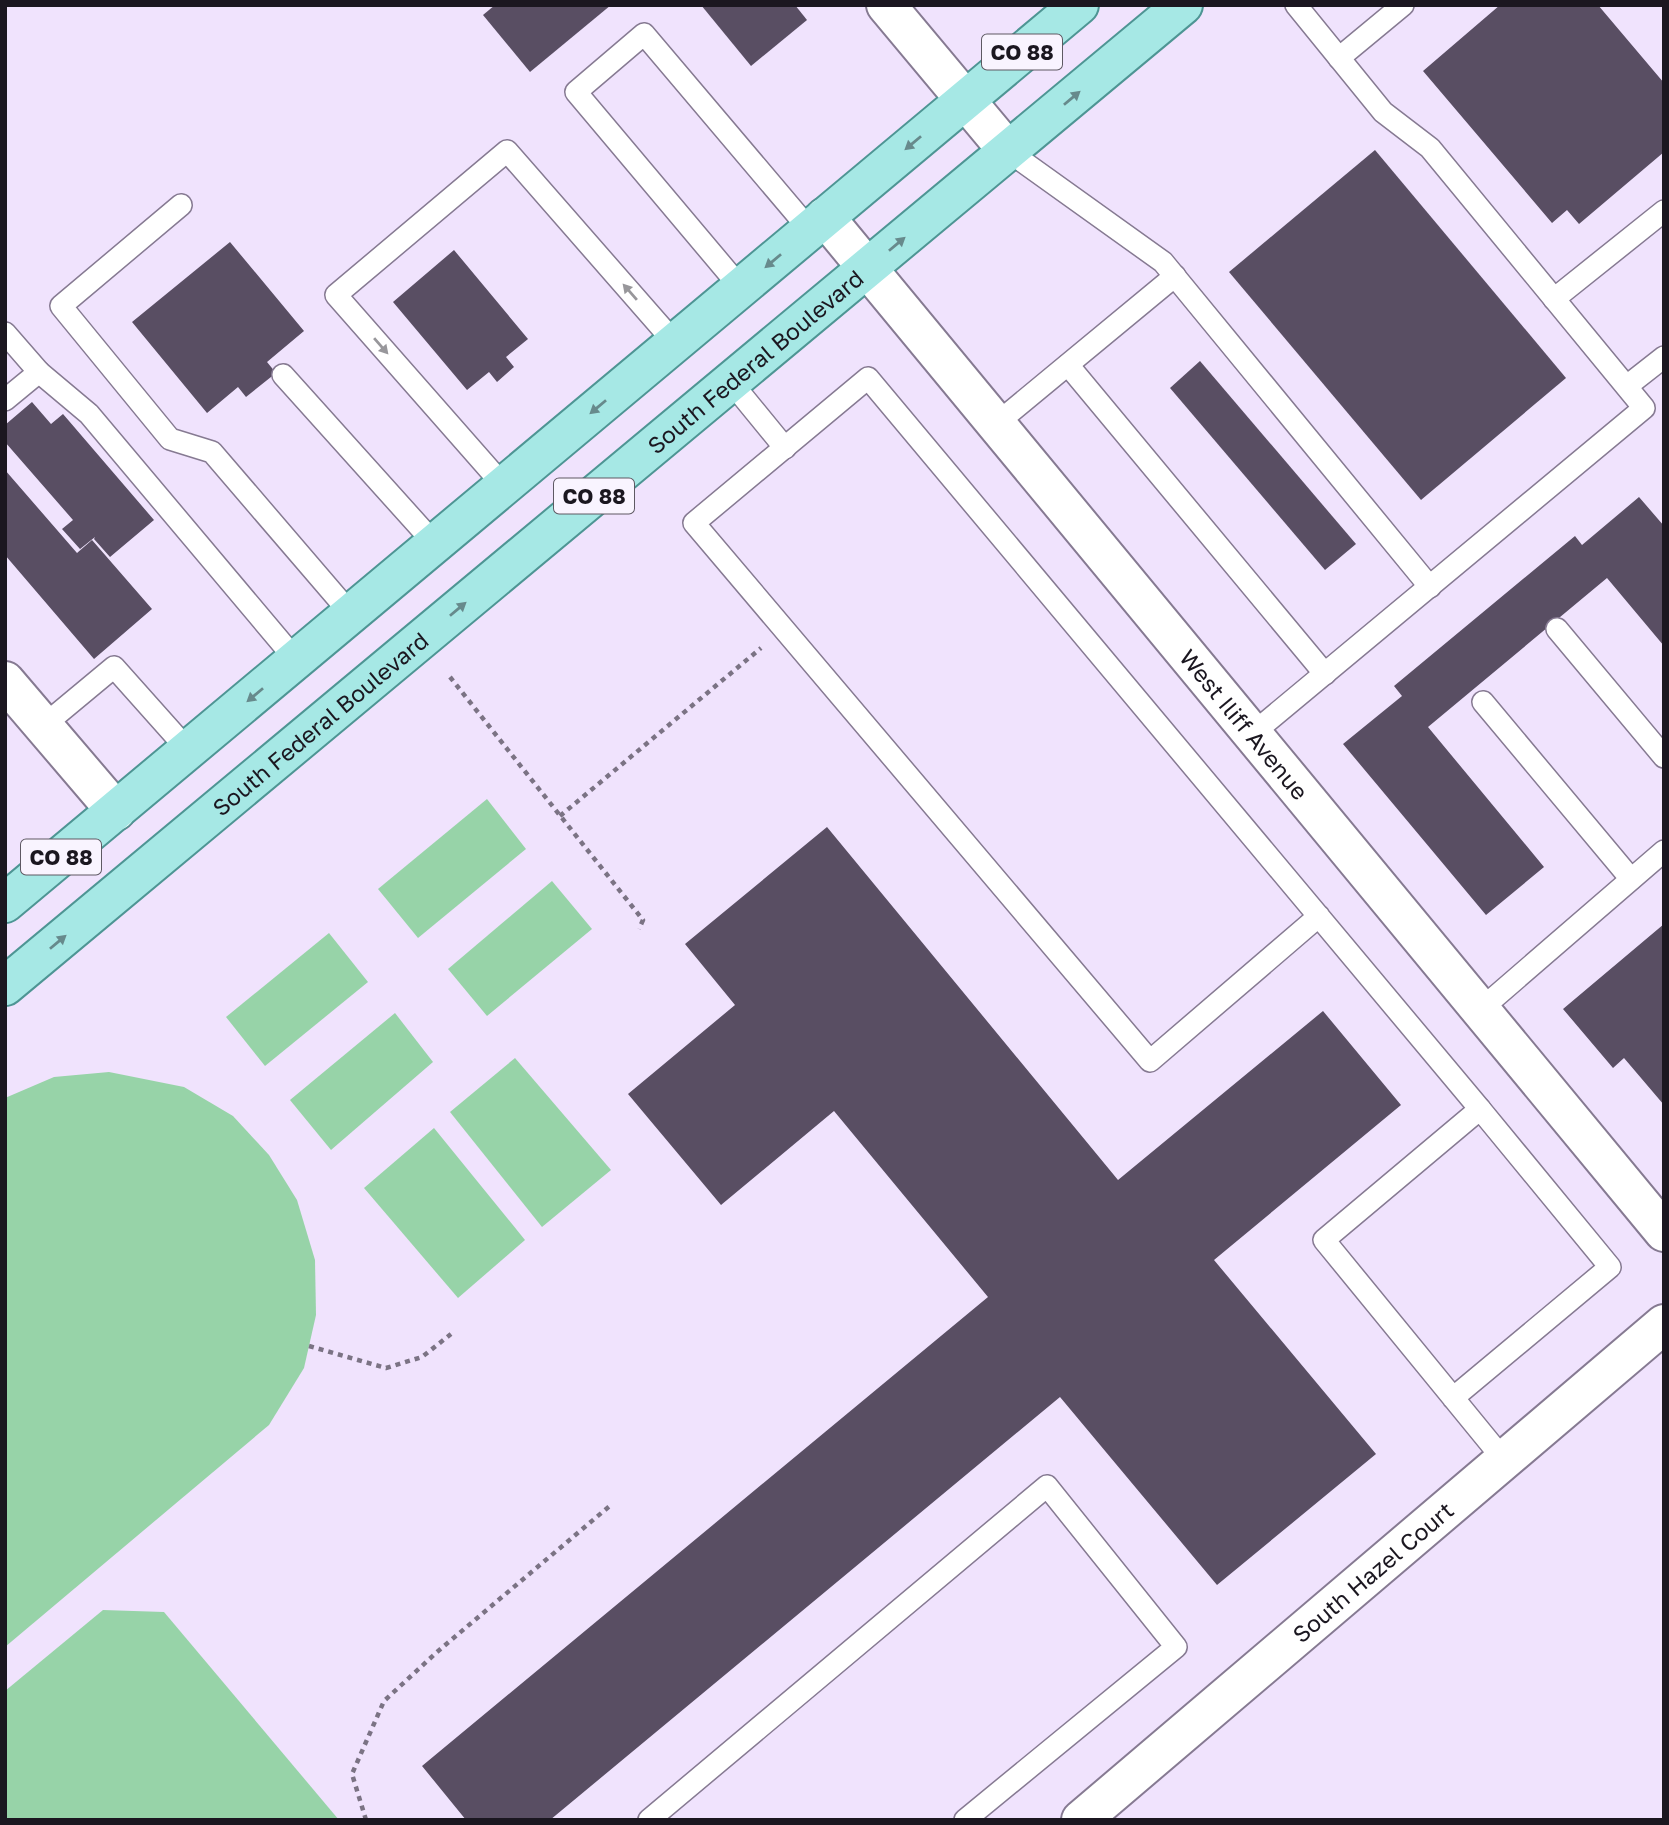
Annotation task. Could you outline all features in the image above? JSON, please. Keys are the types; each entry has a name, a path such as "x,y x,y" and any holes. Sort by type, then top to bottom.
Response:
{"main road":[{"name":"CO 88","path":"5,904 1079,5"},
{"name":"South Federal Boulevard","path":"5,986 1183,5"}],"street":[{"path":"886,5 1008,151"},
{"name":"West Iliff Avenue","path":"817,224 867,268 1664,1232"},
{"path":"5,681 116,811"},
{"name":"South Hazel Court","path":"1081,1820 1664,1324"}],"lane":[{"path":"1252,734 1644,408 1430,148 1383,112 1296,5"},
{"path":"1339,58 1402,5"},
{"path":"741,288 576,92 644,34 817,224"},
{"path":"504,486 336,295 507,151 675,343"},
{"path":"1008,151 1163,262 1430,587"},
{"path":"181,205 61,306 170,439 212,452 351,614"},
{"path":"1554,299 1664,211"},
{"path":"996,424 1175,276"},
{"path":"5,333 39,372 89,414 296,660"},
{"path":"1627,386 1664,357"},
{"path":"1068,365 1325,674"},
{"path":"5,400 39,372"},
{"path":"283,375 435,544"},
{"path":"1318,916 1150,1061 694,523 868,378 1480,1109 1610,1267 1453,1398"},
{"path":"731,382 785,448"},
{"path":"1557,629 1664,757"},
{"path":"43,726 114,667 188,750"},
{"path":"1483,702 1631,879"},
{"path":"1480,1010 1664,851"},
{"path":"1480,1109 1324,1240 1504,1460"},
{"path":"649,1820 1047,1486 1176,1647 969,1819"}],"path":[{"path":"560,816 784,629"},
{"path":"450,677 643,919 639,929"},
{"path":"309,1346 386,1368 422,1357 451,1334"},
{"path":"366,1820 352,1774 384,1701 437,1652 612,1504"}],"green space":[{"path":"487,799 526,849 418,938 378,889"},
{"path":"552,881 592,929 487,1016 448,969"},
{"path":"329,933 368,982 265,1066 226,1017"},
{"path":"395,1013 433,1062 331,1150 290,1100"},
{"path":"515,1058 611,1170 542,1227 450,1112"},
{"path":"109,1072 184,1087 233,1116 269,1155 297,1200 315,1260 316,1315 304,1368 269,1425 5,1647 5,1098 54,1077"},
{"path":"434,1128 525,1240 458,1298 364,1188"},
{"path":"103,1610 164,1612 339,1820 5,1820 5,1691"}],"building":[{"path":"495,5 611,5 530,72 483,15"},
{"path":"701,5 795,5 807,20 751,66"},
{"path":"1500,5 1598,5 1664,83 1664,152 1579,224 1567,210 1552,223 1423,71"},
{"path":"1375,150 1566,378 1421,500 1229,272"},
{"path":"230,242 304,331 267,362 276,373 246,397 238,387 207,413 132,322"},
{"path":"454,250 528,339 506,357 514,367 497,382 489,372 467,390 393,302"},
{"path":"1200,361 1356,544 1325,570 1170,388"},
{"path":"32,402 51,424 63,414 154,520 110,557 95,537 80,549 62,529 73,520 5,442 5,425"},
{"path":"5,470 77,553 92,540 152,609 94,659 5,555"},
{"path":"1639,497 1664,526 1664,646 1607,578 1428,727 1544,867 1486,915 1343,744 1402,696 1394,686 1575,536 1582,545"},
{"path":"827,827 1118,1180 1323,1011 1401,1105 1214,1260 1376,1454 1217,1585 1060,1397 550,1820 466,1820 422,1766 988,1297 834,1111 721,1205 628,1094 735,1005 685,944"},
{"path":"1664,924 1664,1105 1624,1058 1613,1068 1563,1009"}]}
